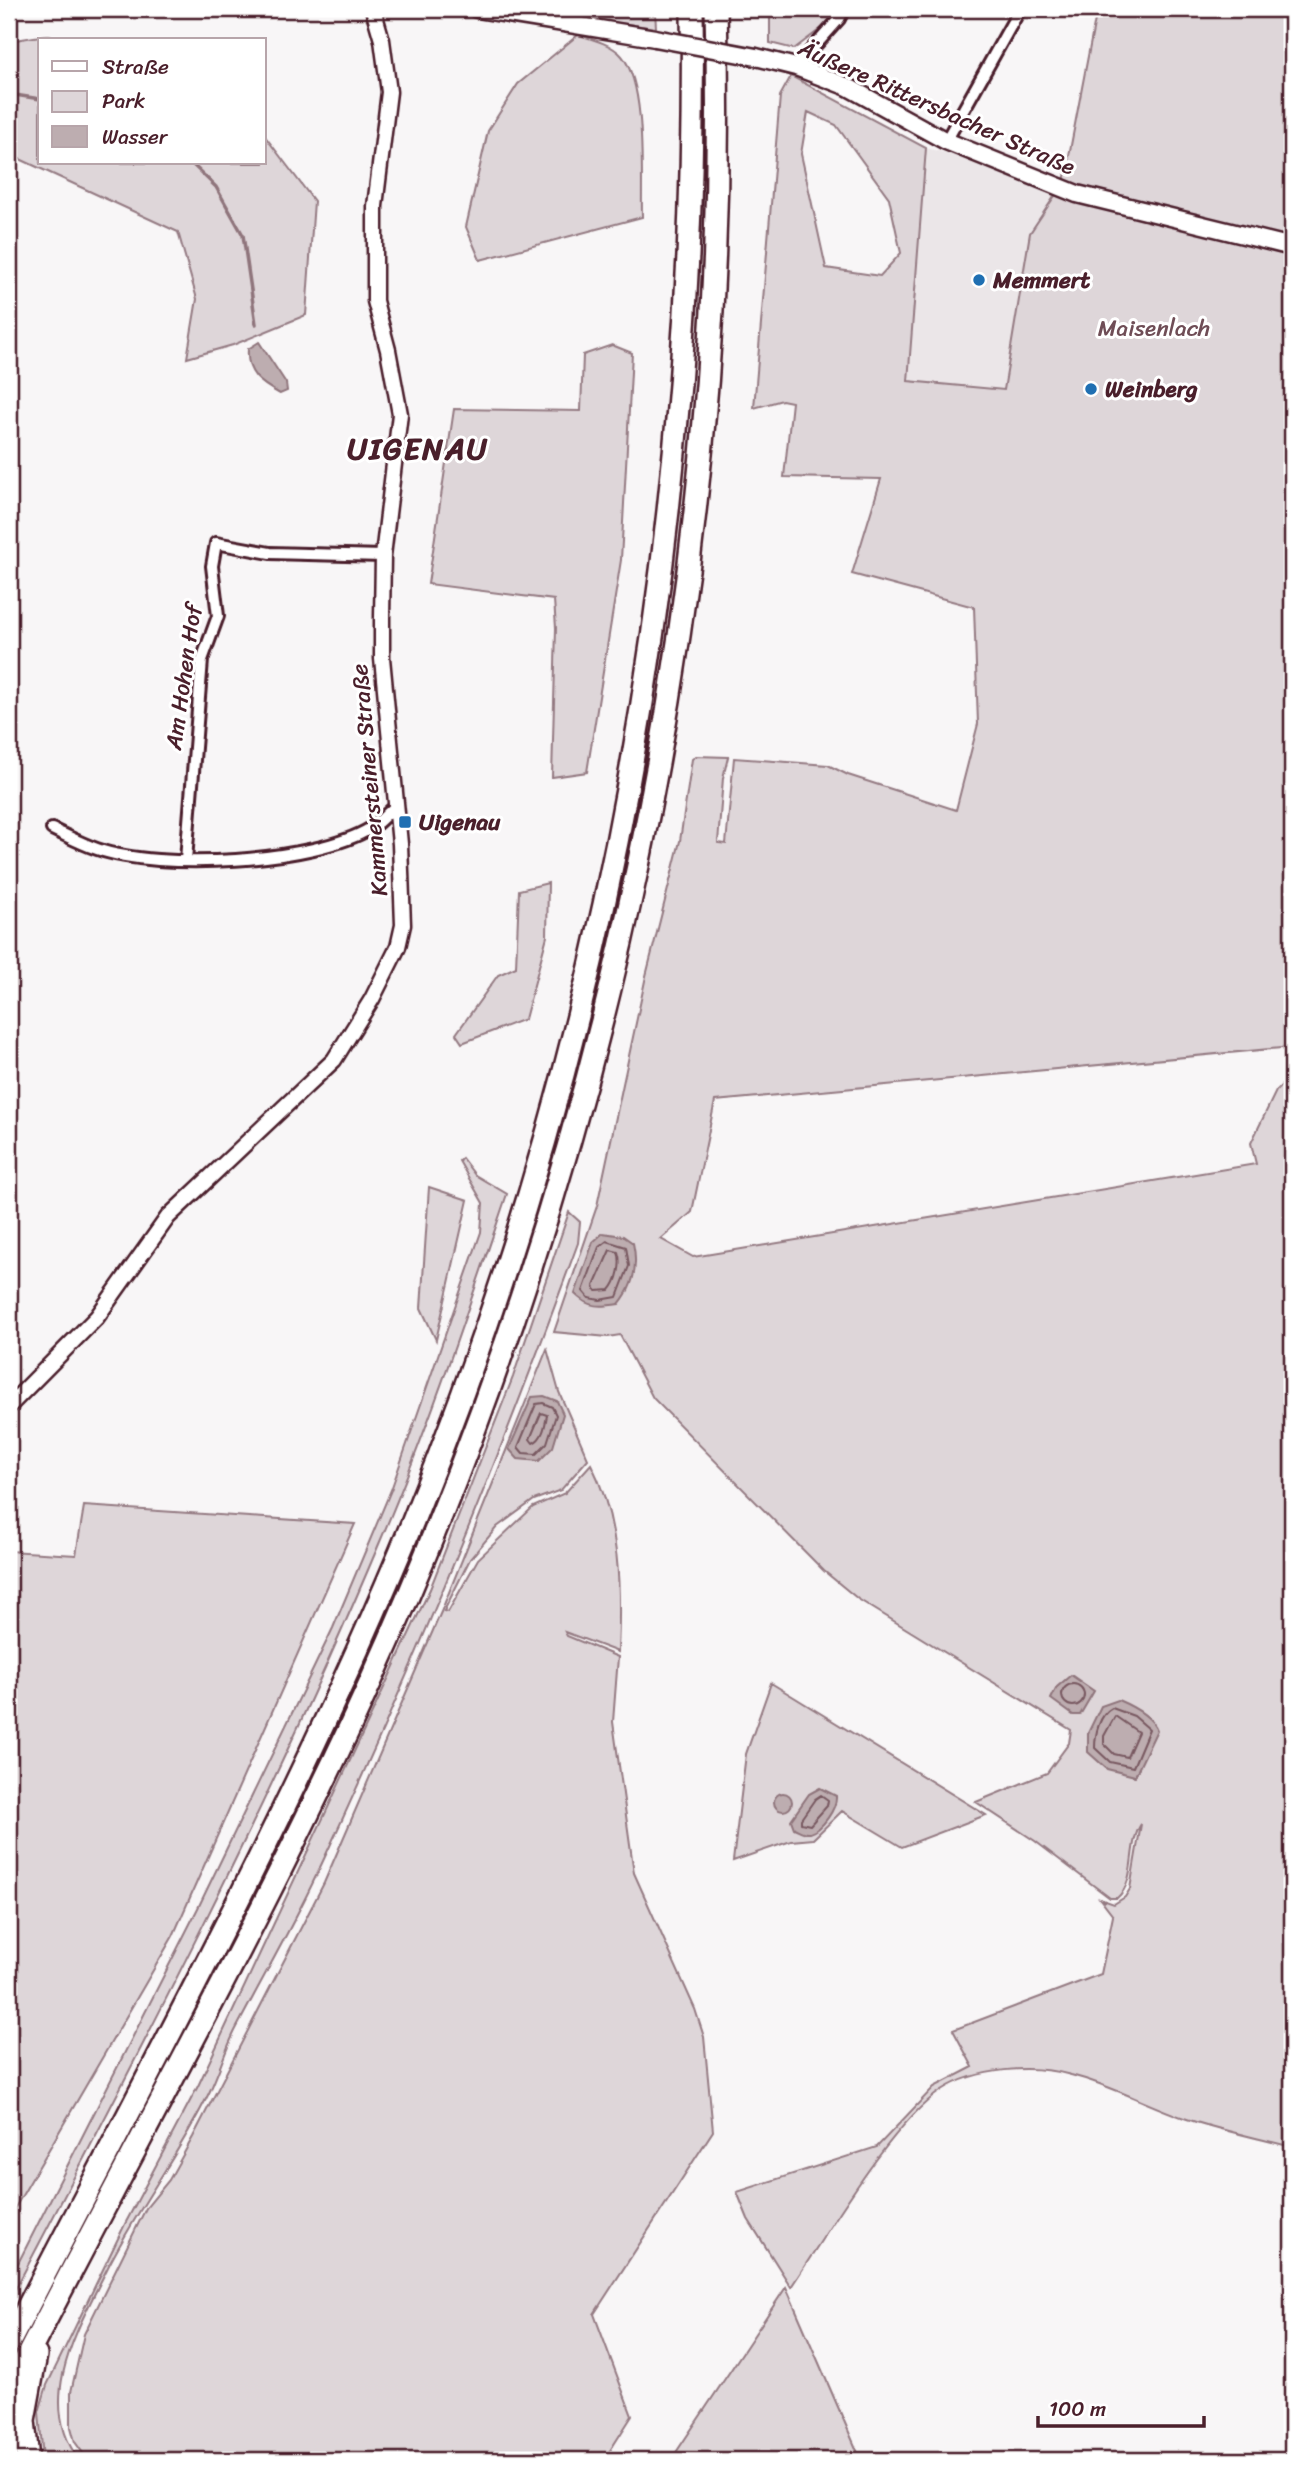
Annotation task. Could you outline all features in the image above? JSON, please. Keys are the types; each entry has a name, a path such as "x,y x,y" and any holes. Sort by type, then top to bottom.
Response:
{"highway":[{"path":"9,2343 254,1866 365,1633 453,1419 514,1244 545,1141 575,1035 612,871 636,755 662,576 685,331 692,172 692,9"},
{"path":"9,2392 286,1863 372,1678 493,1378 570,1143 617,963 639,857 664,728 694,522 714,248 718,128 716,9"},
{"path":"28,2460 24,2420 43,2324"}],"main road":[{"name":"Äußere Rittersbacher Straße","path":"477,9 654,38 796,66 848,87 946,141 1077,194 1292,247"}],"street":[{"name":"Kammersteiner Straße","path":"9,1406 97,1317 168,1217 315,1080 348,1041 398,947 403,925 382,658 383,556 400,414 388,350 375,301 375,206 389,92 382,40 373,9"},
{"path":"796,66 839,19 844,9"},
{"path":"946,141 1020,9"},
{"name":"Am Hohen Hof","path":"186,860 202,660 218,616 212,566 216,543 270,554 383,556"},
{"path":"52,829 98,849 133,857 245,859 313,850 370,828 395,807"}],"shaded area":[{"path":"926,148 1064,182 1030,233 1004,390 908,382"}],"green space":[{"path":"614,9 655,9 656,28 596,20"},
{"path":"770,9 839,9 835,18 794,49 770,43"},
{"name":"Maisenlach","path":"1097,9 1292,9 1292,1047 715,1101 692,1212 661,1239 693,1257 1256,1164 1251,1143 1276,1091 1292,1074 1292,2147 1190,2120 1101,2084 1056,2072 1005,2070 971,2077 942,2090 902,2127 861,2181 791,2287 748,2219 737,2192 877,2147 934,2087 973,2067 953,2030 1101,1974 1113,1916 1100,1899 1114,1904 1125,1897 1130,1889 1141,1824 1134,1842 1127,1882 1117,1898 1110,1898 1035,1841 976,1802 1047,1773 1069,1743 1071,1730 858,1599 824,1571 653,1398 620,1335 608,1337 554,1332 597,1206 646,976 680,841 692,759 696,756 728,757 723,778 718,843 726,844 734,758 828,765 848,775 956,810 978,724 974,607 852,574 881,479 784,477 792,402 782,400 754,408 780,96 791,76 926,148 908,381 1004,390 1030,233 1064,182","holes":["808,112 836,125 889,198 901,253 880,276 826,268 801,154"]},
{"path":"46,35 55,38 38,38 38,164 266,164 266,138 314,201 306,315 233,345 187,358 197,299 178,232 9,154 9,41"},
{"path":"578,35 613,48 622,56 630,70 636,88 641,133 642,217 480,260 466,227 488,131 518,84"},
{"path":"612,345 632,353 621,560 587,772 552,777 556,628 554,600 428,584 454,409 581,411 583,355"},
{"path":"548,883 547,936 525,1019 462,1043 456,1034 498,975 516,967 519,890"},
{"path":"462,1158 475,1175 507,1194 446,1371 397,1501 337,1641 249,1832 107,2115 9,2301 9,2281 198,1908 333,1628 391,1490 481,1232 483,1203 459,1161"},
{"path":"429,1187 468,1200 436,1340 421,1308"},
{"path":"569,1212 580,1222 578,1243 486,1483 387,1720 306,1896 235,2031 209,2093 117,2250 73,2342 61,2390 61,2414 66,2437 79,2460 43,2460 39,2412 47,2385 125,2224 198,2086 430,1589 513,1377"},
{"path":"547,1349 559,1392 588,1459 561,1490 534,1500 497,1527 470,1559 444,1611 448,1612 478,1559 533,1507 565,1493 591,1464 601,1486 613,1532 619,1604 618,1652 565,1632 567,1636 618,1657 613,1722 634,1873 695,2009 704,2037 713,2131 594,2314 632,2416 604,2460 88,2460 75,2442 71,2427 71,2392 84,2334 146,2208 169,2180 193,2137 324,1883 441,1612"},
{"path":"84,1506 355,1524 173,1936 9,2218 9,1551 76,1555"},
{"path":"771,1683 986,1815 902,1847 842,1811 813,1839 791,1841 733,1861 746,1754"},
{"path":"786,2287 861,2460 671,2460"},
{"path":"15,2423 19,2460 9,2460 9,2435"}],"water":[{"path":"259,342 286,383 287,391 280,394 266,386 252,371 248,349"},
{"path":"603,1233 623,1236 633,1243 635,1259 634,1275 619,1304 600,1306 585,1302 575,1294 593,1242"},
{"path":"544,1396 557,1401 563,1414 553,1447 539,1461 518,1459 509,1449 532,1397"},
{"path":"1071,1675 1094,1691 1080,1715 1073,1715 1051,1699 1057,1687"},
{"path":"1118,1700 1146,1716 1157,1730 1135,1776 1107,1769 1088,1752 1088,1733 1101,1706"},
{"path":"820,1788 836,1796 828,1818 810,1833 794,1828 791,1820 809,1794"},
{"path":"783,1793 789,1796 792,1802 789,1808 783,1811 777,1808 774,1802 777,1796"}],"waterway":[{"path":"9,94 38,99"},
{"path":"192,164 216,187 243,235 256,324"}],"place":[{"name":"Memmert","path":"979,280"},
{"name":"Weinberg","path":"1091,389"},
{"name":"Uigenau","path":"405,822"}],"district":[{"name":"UIGENAU","path":"418,449"}]}
